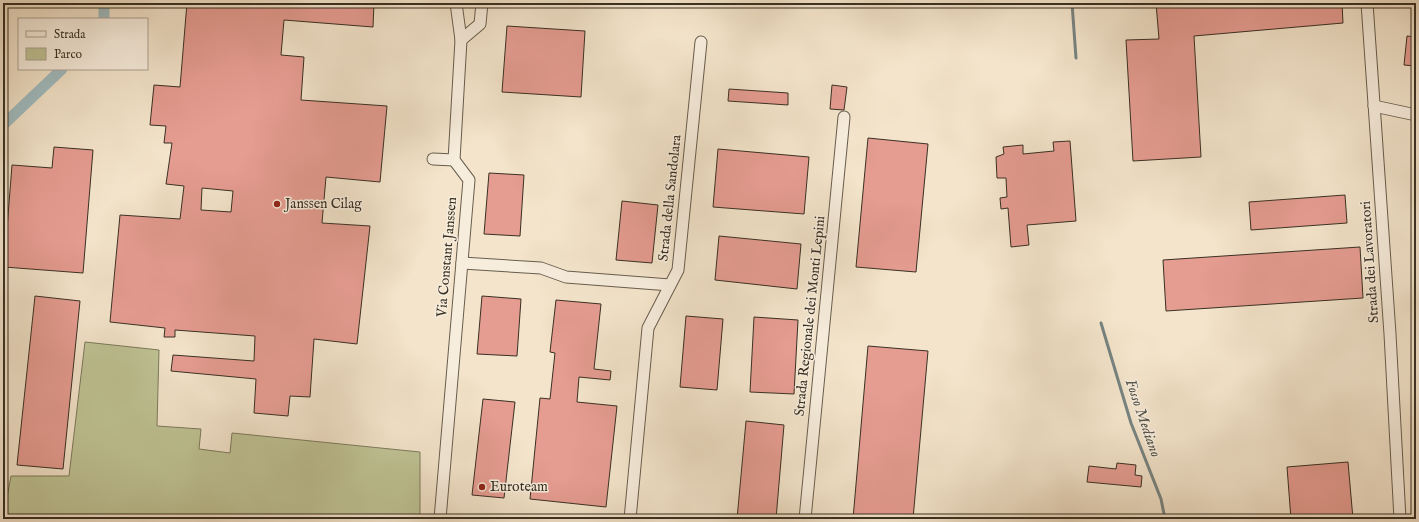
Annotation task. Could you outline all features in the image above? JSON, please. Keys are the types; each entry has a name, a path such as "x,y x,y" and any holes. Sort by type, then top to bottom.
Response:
{"street":[{"path":"433,159 454,160 461,40 456,3"},
{"path":"461,40 480,24 482,3"},
{"name":"Strada dei Lavoratori","path":"1367,3 1390,334 1400,519"},
{"name":"Strada della Sandolara","path":"630,519 648,328 678,270 701,42"},
{"path":"1374,106 1416,114"},
{"name":"Strada Regionale dei Monti Lepini","path":"805,519 844,117"},
{"name":"Via Constant Janssen","path":"440,519 469,180 454,160"},
{"path":"462,263 541,268 566,277 670,285"}],"green space":[{"path":"85,342 159,350 157,426 201,429 199,449 230,453 232,433 420,452 420,519 3,519 11,476 69,476"}],"building":[{"name":"Janssen Cilag","path":"187,3 374,3 373,27 284,20 281,55 304,57 301,100 387,106 380,182 326,177 322,223 370,226 357,344 314,339 310,397 290,396 288,416 254,413 256,379 171,371 173,355 254,361 255,336 175,330 175,337 164,337 165,328 110,322 120,215 180,219 184,186 166,184 172,143 164,143 166,126 150,125 154,85 180,87","holes":["202,188 233,191 231,212 201,210"]},
{"path":"1156,3 1342,3 1343,23 1194,36 1201,157 1133,161 1126,40 1159,39"},
{"path":"507,26 585,31 581,97 502,92"},
{"path":"1407,36 1416,37 1416,66 1404,65"},
{"path":"832,85 847,87 844,110 830,109"},
{"path":"729,89 788,93 788,105 728,101"},
{"path":"868,138 928,144 916,272 856,267"},
{"path":"1070,141 1076,221 1027,225 1029,245 1011,247 1008,208 1001,209 1000,198 1007,197 1006,178 997,178 996,157 1004,154 1003,147 1023,145 1023,154 1054,151 1053,142"},
{"path":"54,147 93,150 83,273 4,267 12,165 52,168"},
{"path":"718,149 809,157 804,214 713,207"},
{"path":"489,173 524,175 520,236 484,234"},
{"path":"1345,195 1347,223 1251,230 1249,202"},
{"path":"622,201 658,205 652,263 616,260"},
{"path":"719,236 801,244 797,289 715,280"},
{"path":"1360,247 1363,298 1166,311 1163,260"},
{"path":"35,296 80,301 63,469 17,465"},
{"path":"482,296 521,299 517,356 477,354"},
{"path":"556,300 601,304 594,369 611,371 610,380 579,377 577,402 617,406 606,507 530,499 540,398 550,399 555,353 550,352"},
{"path":"686,316 723,319 717,390 680,387"},
{"path":"754,317 798,320 794,394 750,392"},
{"path":"868,346 928,351 913,519 853,519"},
{"path":"483,399 515,402 504,498 472,495"},
{"path":"746,421 784,425 776,519 737,519"},
{"path":"1348,462 1353,519 1291,519 1287,467"},
{"path":"1117,463 1136,465 1135,475 1142,476 1141,487 1087,482 1089,466 1116,469"}],"waterway":[{"path":"104,3 104,18"},
{"name":"Fosso Mediano","path":"1072,3 1076,58"},
{"path":"3,125 61,70"},
{"name":"Fosso Mediano","path":"1101,323 1131,423 1161,499 1165,519"}],"place":[{"name":"Janssen Cilag","path":"277,204"},
{"name":"Euroteam","path":"482,487"}]}
